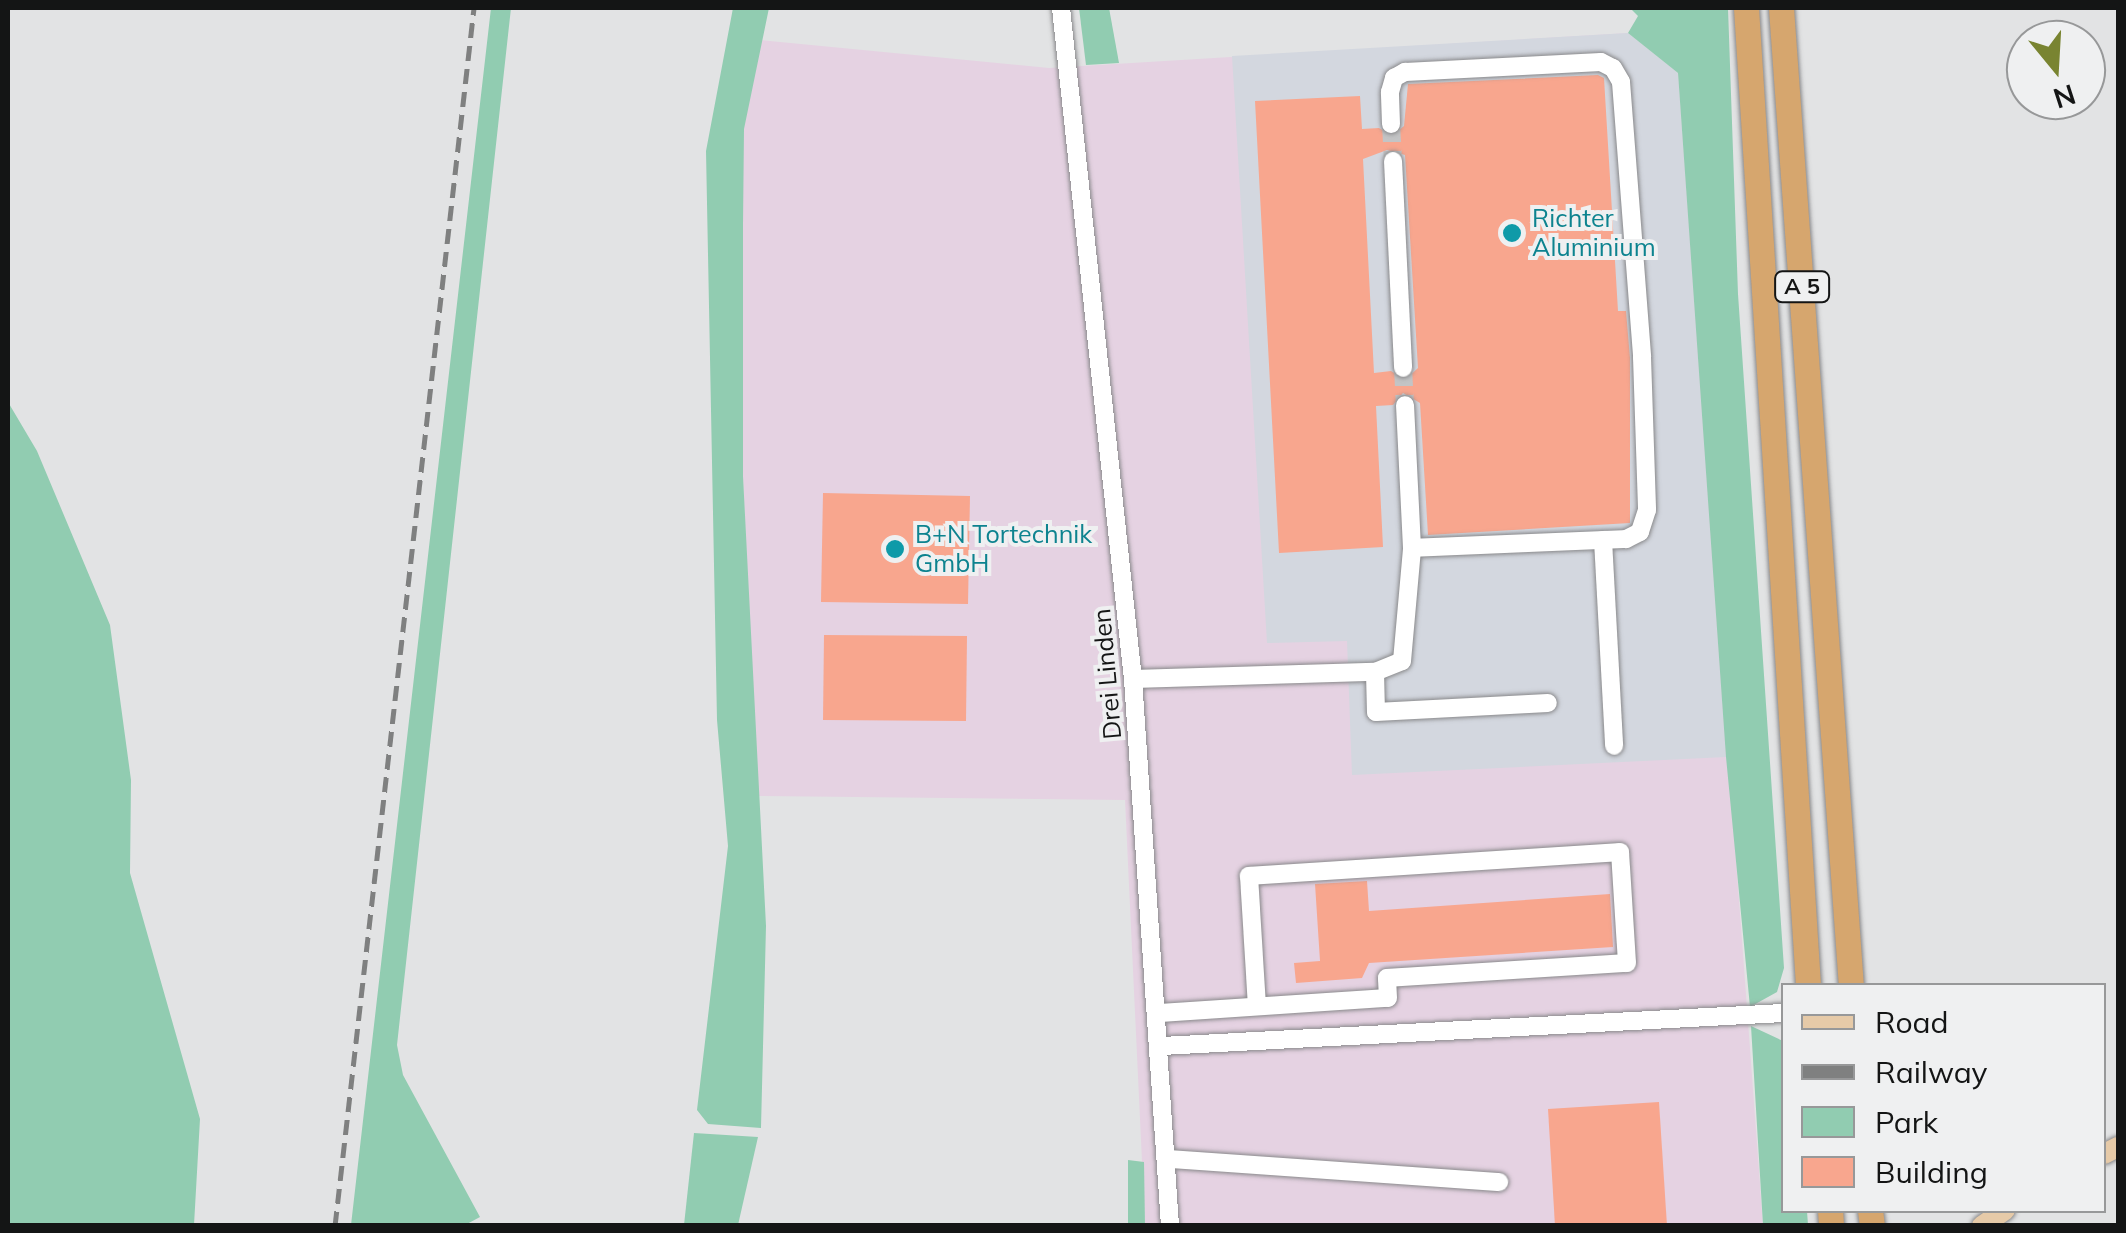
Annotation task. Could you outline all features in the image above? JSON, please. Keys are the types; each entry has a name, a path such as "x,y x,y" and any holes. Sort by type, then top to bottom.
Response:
{"highway":[{"name":"A 5","path":"1746,8 1808,983"},
{"name":"A 5","path":"1781,8 1851,983"}],"street":[{"name":"Drei Linden","path":"1061,8 1133,679 1170,1159 1170,1226"},
{"path":"1391,124 1390,92 1394,78 1406,72 1601,62 1621,82 1646,510 1640,532 1604,540 1412,548"},
{"path":"1393,161 1403,368"},
{"path":"1133,679 1376,672 1402,660 1412,548 1405,405"},
{"path":"1604,540 1614,746"},
{"path":"1376,672 1376,712 1548,703"},
{"path":"1160,1012 1388,998 1387,978 1627,962 1620,852 1249,876 1257,1005"},
{"path":"1162,1046 1781,1013"},
{"path":"1170,1159 1499,1182"}],"shaded area":[{"path":"1628,33 1678,73 1763,1225 1145,1225 1125,800 756,796 743,476 743,129 760,40 1049,68"},
{"path":"1628,33 1678,73 1726,757 1352,775 1347,641 1267,643 1232,56"}],"green space":[{"path":"491,8 511,8 397,1045 403,1075 480,1217 465,1225 351,1225"},
{"path":"733,8 769,8 744,129 743,225 743,476 766,926 761,1128 708,1124 697,1110 728,846 717,720 706,151"},
{"path":"1079,8 1109,8 1119,63 1086,65"},
{"path":"1630,8 1728,8 1738,294 1784,968 1777,992 1750,1007 1726,757 1678,73 1628,33 1638,16"},
{"path":"8,402 37,451 110,625 131,780 130,873 200,1119 194,1225 8,1225"},
{"path":"1751,1026 1781,1040 1781,1213 1807,1213 1808,1225 1763,1225"},
{"path":"694,1133 758,1137 738,1225 684,1225"},
{"path":"1128,1160 1144,1162 1145,1225 1128,1225"}],"building":[{"name":"Richter Aluminium","path":"1598,75 1604,78 1618,311 1626,311 1630,358 1630,523 1428,535 1420,403 1403,393 1393,405 1376,406 1383,547 1279,553 1255,101 1360,96 1362,129 1379,128 1392,136 1404,126 1408,84","holes":["1387,150 1405,155 1418,368 1405,380 1391,371 1374,373 1363,159"]},
{"name":"B+N Tortechnik GmbH","path":"823,493 970,496 968,604 821,602"},
{"path":"824,635 967,636 966,721 823,720"},
{"path":"1367,881 1369,911 1610,894 1613,947 1369,963 1362,978 1296,983 1294,963 1320,961 1315,884"},
{"path":"1659,1102 1667,1226 1555,1226 1548,1109"}],"tunnel":[{"path":"1391,124 1393,161"},
{"path":"1403,368 1405,405"}],"railway":[{"path":"335,1226 474,8"}],"place":[{"name":"Richter Aluminium","path":"1512,233"},
{"name":"B+N Tortechnik GmbH","path":"895,549"}]}
